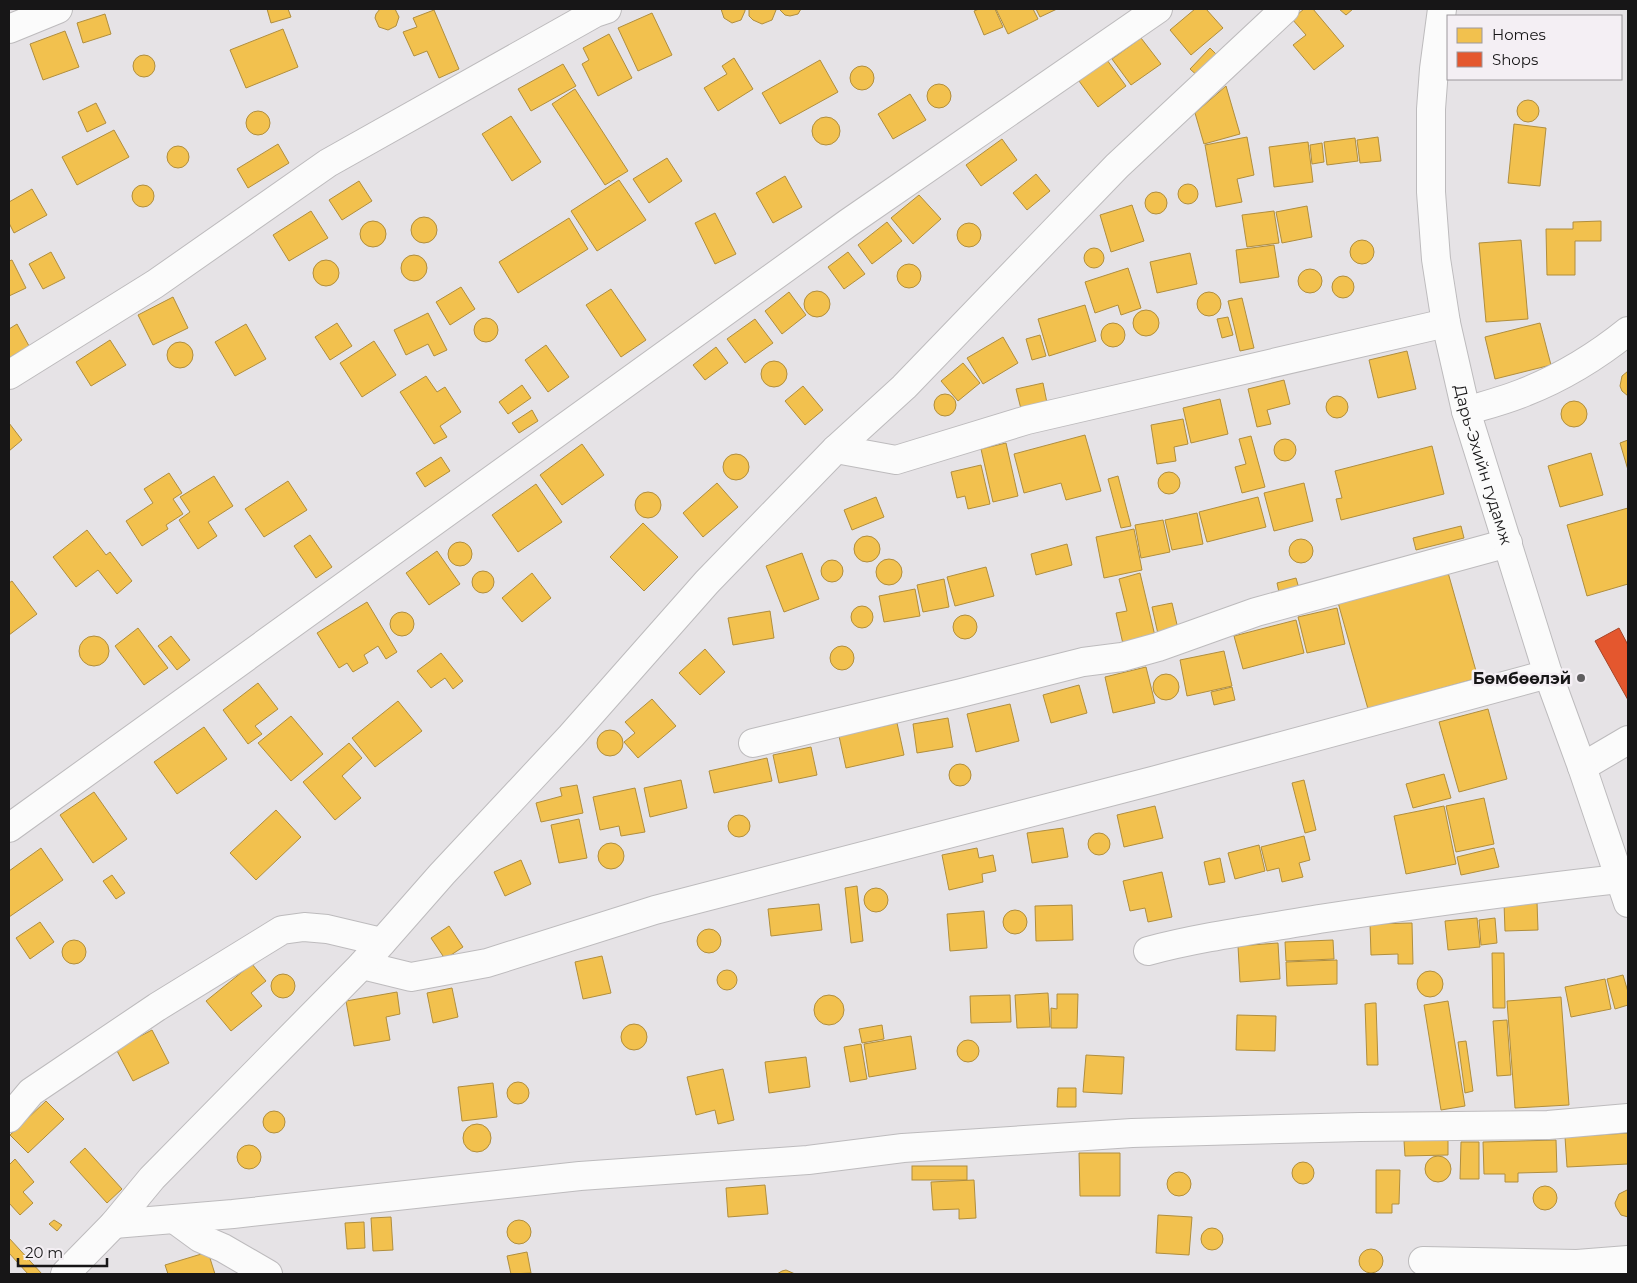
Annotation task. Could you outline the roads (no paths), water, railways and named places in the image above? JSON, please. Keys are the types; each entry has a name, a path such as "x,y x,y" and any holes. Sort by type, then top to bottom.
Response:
{"street":[{"path":"9,29 58,9"},
{"path":"9,375 155,284 328,163 595,13 607,9"},
{"path":"9,828 848,223 1158,9"},
{"path":"65,1274 114,1224 152,1178 362,965 571,736 707,582 836,450 904,387 1118,166 1285,9"},
{"name":"Дарь-Эхийн гудамж","path":"1442,9 1431,109 1431,173 1436,259 1446,323 1466,411 1548,674 1624,891"},
{"path":"836,450 896,460 1027,420 1446,323"},
{"path":"1466,411 1524,393 1561,376 1590,359 1628,331"},
{"path":"753,743 1083,662 1122,657 1158,647 1256,612 1508,543"},
{"path":"362,965 410,977 487,963 655,910 1156,780 1548,674"},
{"path":"1582,767 1628,740"},
{"path":"1148,951 1190,940 1402,906 1515,891 1624,891"},
{"path":"9,1118 31,1092 157,1007 282,930 304,927 327,929 382,942"},
{"path":"114,1224 580,1176 808,1160 904,1148 1132,1133 1360,1127 1548,1125 1628,1118"},
{"path":"174,1219 200,1238 223,1248 268,1274"},
{"path":"1422,1261 1577,1264 1628,1260"}],"place":[{"name":"Бөмбөөлэй","path":"1581,678"}]}
